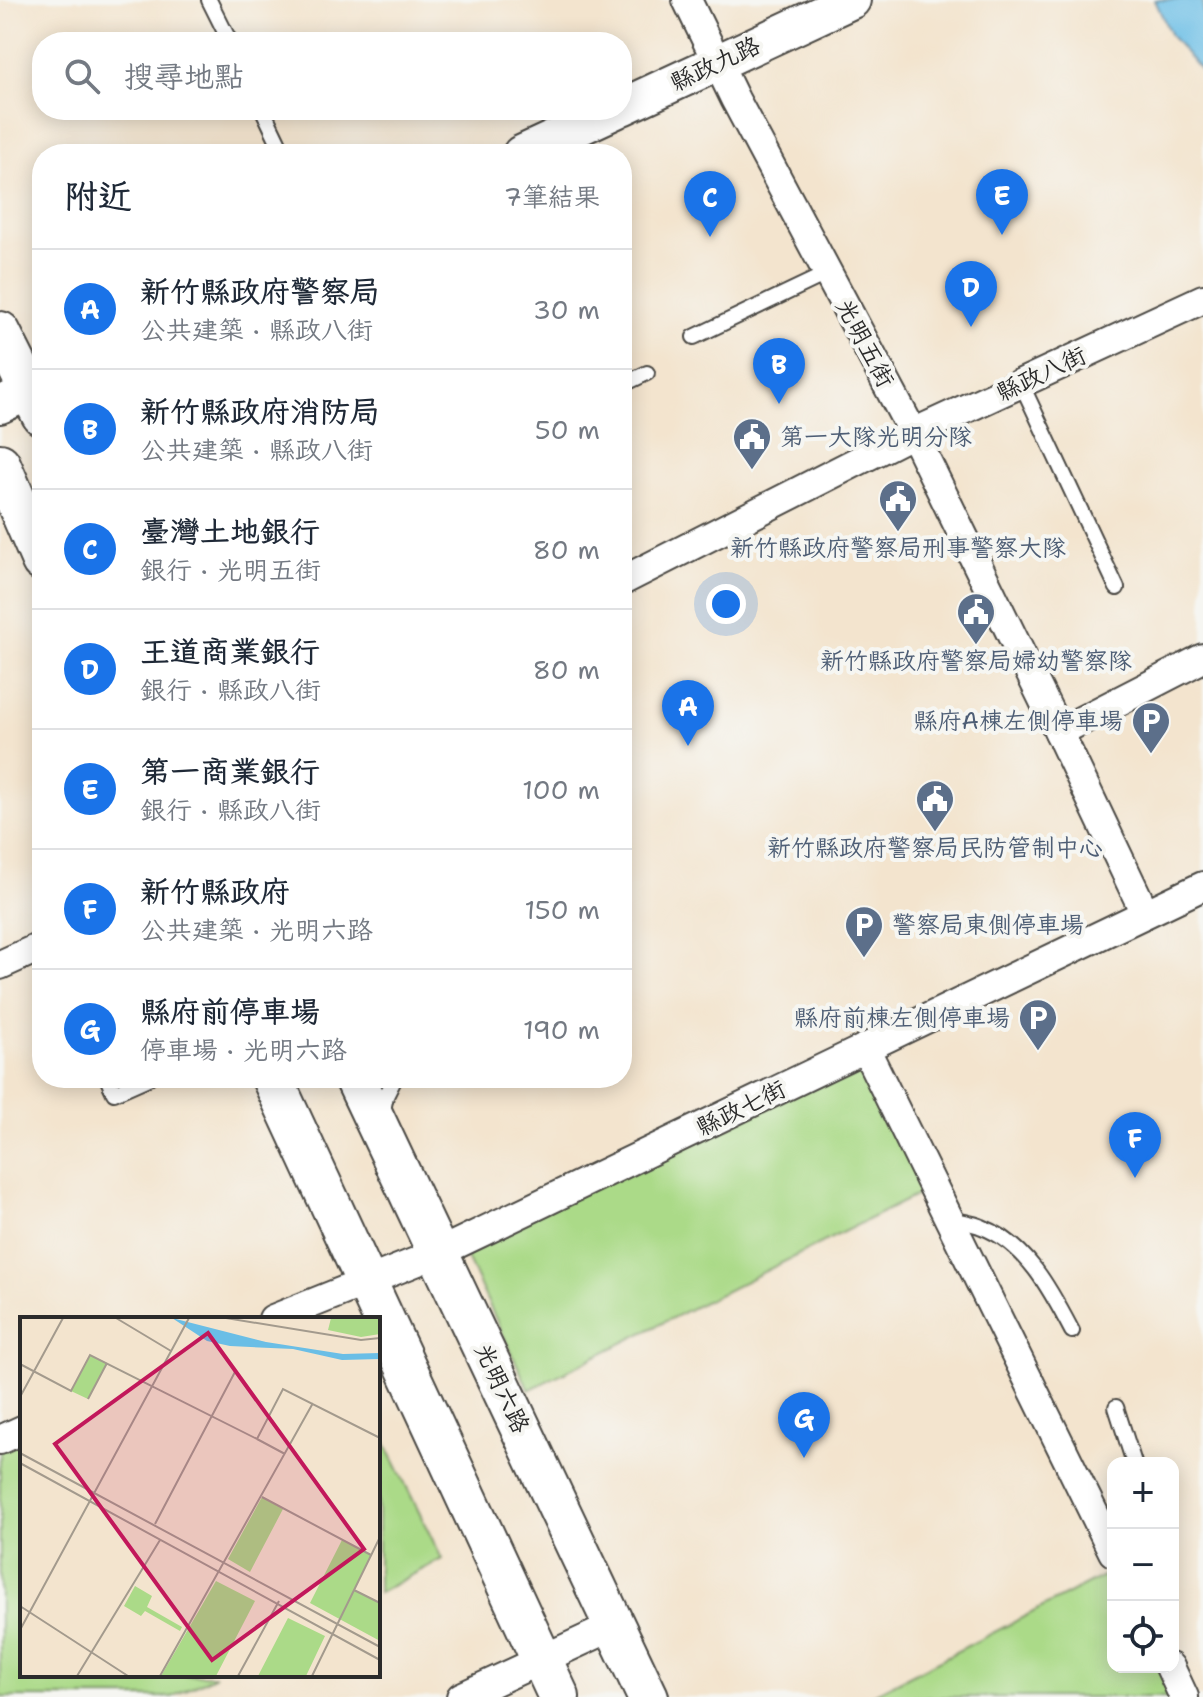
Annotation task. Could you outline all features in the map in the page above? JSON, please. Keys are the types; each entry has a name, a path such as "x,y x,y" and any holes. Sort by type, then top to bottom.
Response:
{"main road":[{"path":"0,332 28,399"},
{"path":"0,464 32,538"},
{"path":"277,1088 559,1697"},
{"name":"光明六路","path":"360,1088 648,1697"}],"street":[{"name":"光明五街","path":"687,0 913,433 1145,913"},
{"name":"縣政九路","path":"632,102 852,0"},
{"path":"543,144 594,120"},
{"name":"縣政八街","path":"632,576 913,433 1203,299"},
{"path":"1059,732 1203,658"},
{"name":"縣政七街","path":"278,1317 438,1253 1203,886"},
{"path":"0,965 32,951"},
{"path":"865,1048 1107,1540"},
{"path":"0,1440 20,1431"},
{"path":"461,1697 614,1626"},
{"path":"1173,1673 1184,1697"}],"lane":[{"path":"209,0 225,32"},
{"path":"268,120 279,144"},
{"path":"694,337 828,273"},
{"path":"632,380 647,373"},
{"path":"1021,383 1117,588"},
{"path":"379,1127 390,1088"},
{"path":"949,1219 983,1227 1007,1241 1047,1283 1072,1331"},
{"path":"1116,1407 1132,1457"}],"green space":[{"path":"865,1048 933,1187 529,1390 460,1243"},
{"path":"380,1432 442,1559 380,1592"},
{"path":"20,1441 20,1677 212,1677 172,1697 0,1697 0,1450"},
{"path":"1107,1574 1107,1673 1172,1673 1184,1697 868,1697"}],"water":[{"path":"1155,0 1203,0 1203,73 1171,36"}],"place":[{"name":"第一商業銀行","path":"1002,235"},
{"name":"臺灣土地銀行","path":"710,237"},
{"name":"王道商業銀行","path":"971,327"},
{"name":"新竹縣政府消防局","path":"779,404"},
{"name":"第一大隊光明分隊","path":"752,471"},
{"name":"新竹縣政府警察局刑事警察大隊","path":"898,533"},
{"name":"新竹縣政府警察局婦幼警察隊","path":"976,646"},
{"name":"新竹縣政府警察局","path":"688,746"},
{"name":"縣府A棟左側停車場","path":"1151,755"},
{"name":"新竹縣政府警察局民防管制中心","path":"935,833"},
{"name":"警察局東側停車場","path":"864,959"},
{"name":"縣府前棟左側停車場","path":"1038,1052"},
{"name":"新竹縣政府","path":"1135,1178"},
{"name":"縣府前停車場","path":"804,1458"}]}
